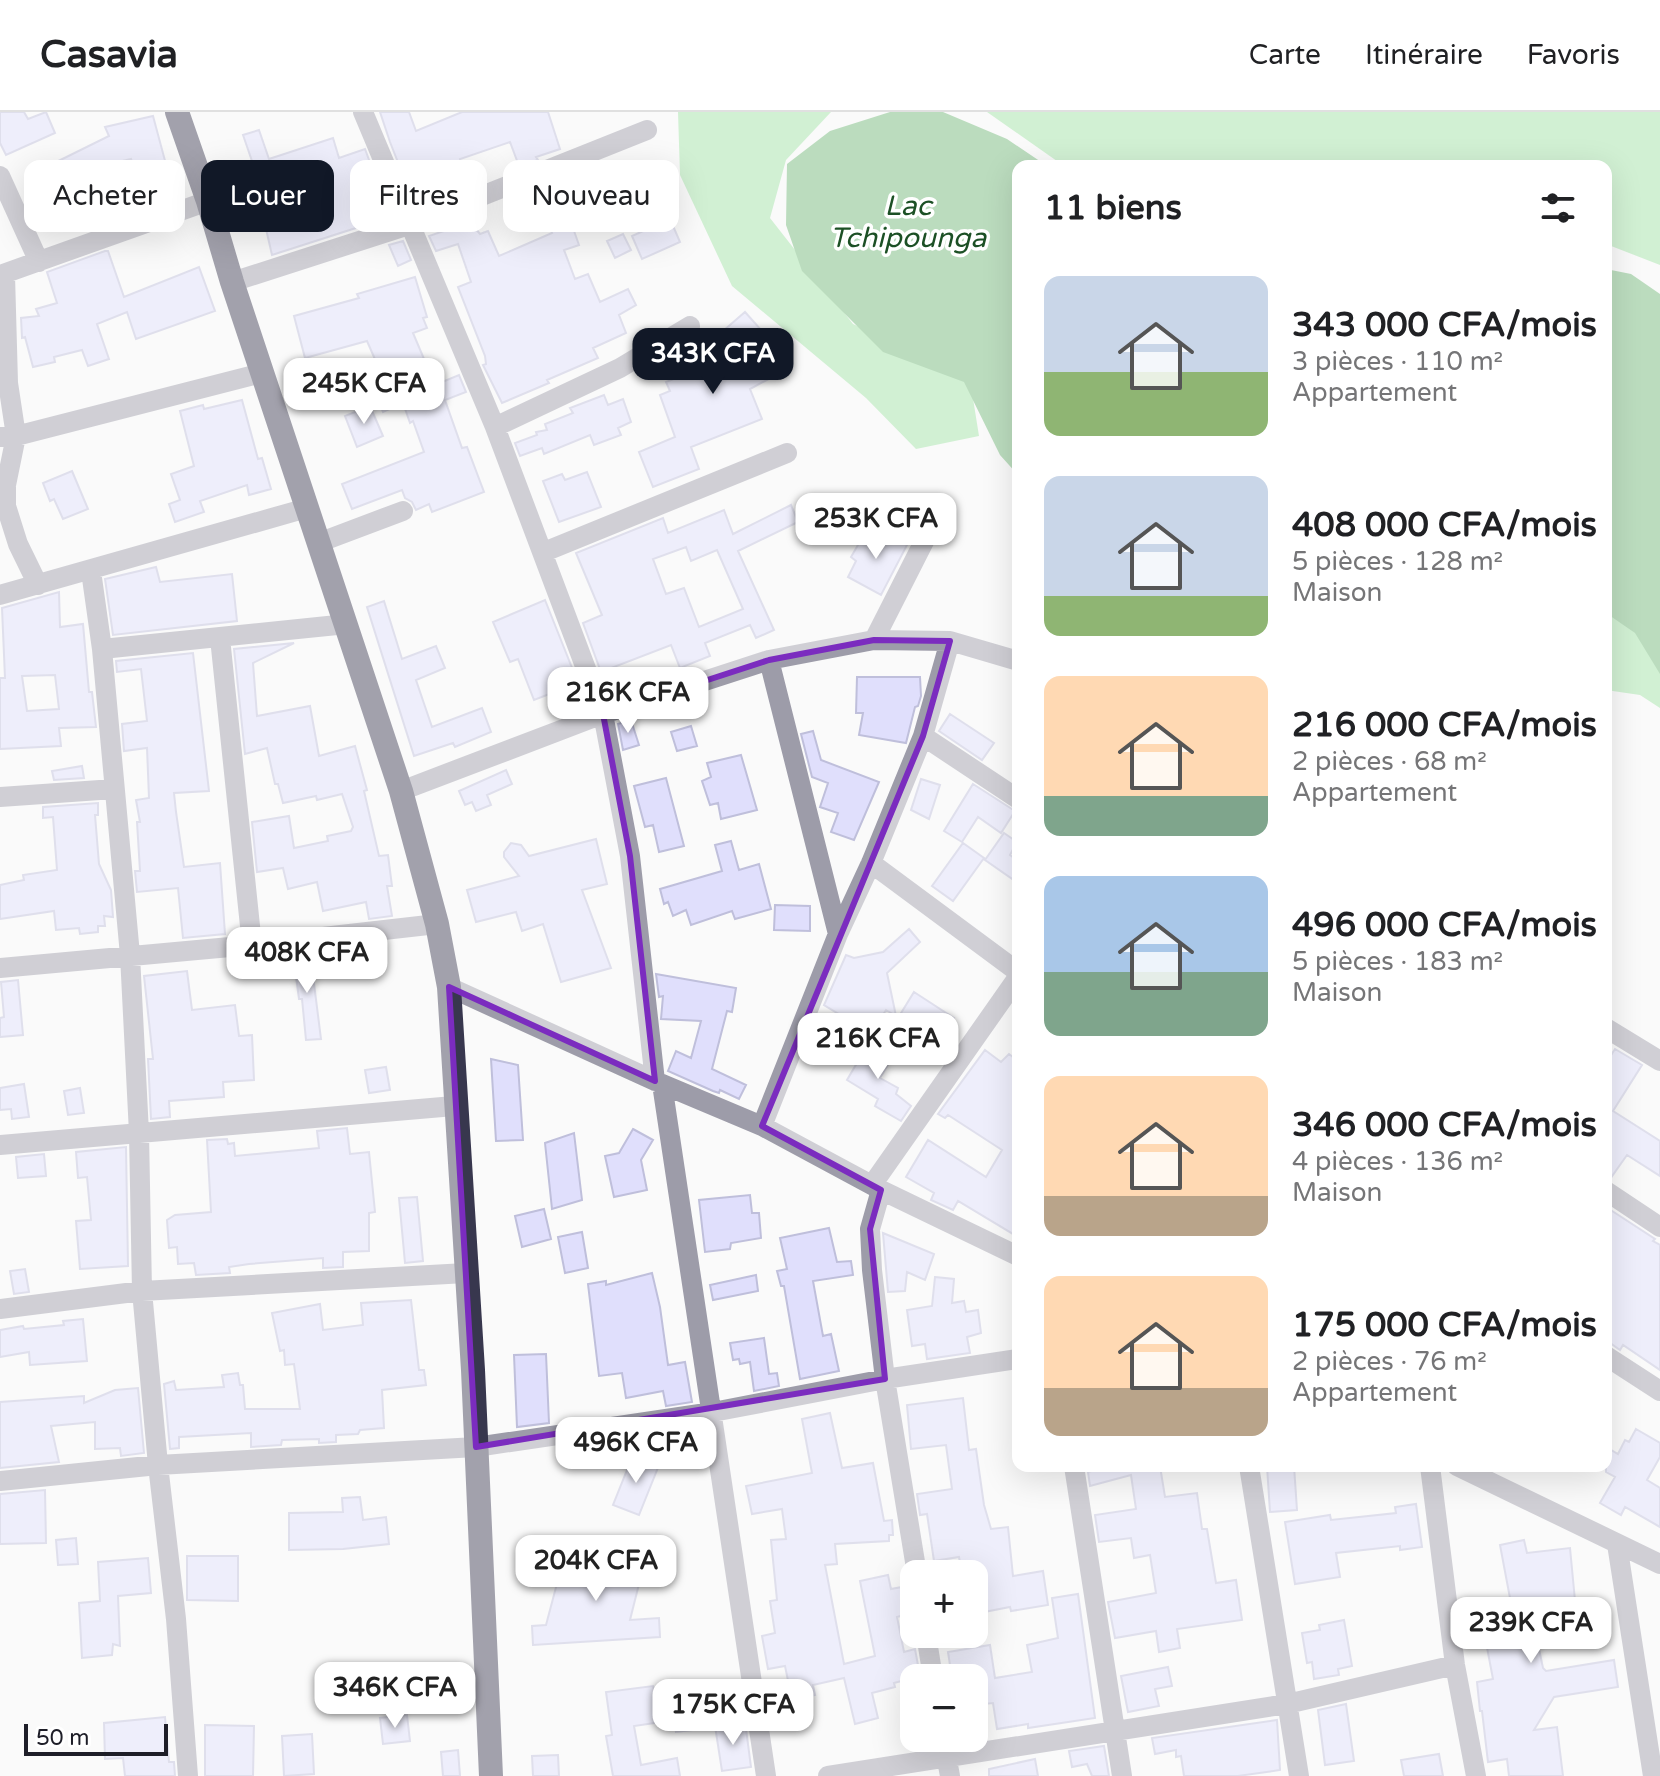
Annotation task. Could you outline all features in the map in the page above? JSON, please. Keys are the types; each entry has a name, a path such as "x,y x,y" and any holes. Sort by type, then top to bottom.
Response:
{"highway":[{"path":"177,112 201,181"},
{"path":"217,232 401,791 437,924 449,987 476,1447 491,1776"}],"street":[{"path":"363,112 383,160"},
{"path":"487,194 647,130"},
{"path":"0,176 39,262"},
{"path":"38,585 18,544 6,506 8,383 2,275 201,204"},
{"path":"232,282 387,232"},
{"path":"412,232 495,427 603,714 630,856 659,1083 713,1412 766,1776"},
{"path":"495,427 620,368 690,326"},
{"path":"8,437 262,373"},
{"path":"544,552 787,453"},
{"path":"0,595 307,508"},
{"path":"874,640 941,508"},
{"path":"318,543 403,511"},
{"path":"91,571 102,649 130,955 139,1133 142,1291 176,1619 188,1776"},
{"path":"102,649 347,624"},
{"path":"220,638 252,945"},
{"path":"401,791 603,714 769,660 874,640 950,641 1012,659"},
{"path":"762,1126 838,934 923,736 950,641"},
{"path":"769,660 838,934"},
{"path":"923,736 1012,795"},
{"path":"0,797 114,789"},
{"path":"871,863 1012,969"},
{"path":"0,968 437,924"},
{"path":"915,1560 885,1379 870,1229 876,1187 1012,983"},
{"path":"449,987 659,1083 762,1126 876,1187 1012,1253"},
{"path":"1612,1032 1660,1061"},
{"path":"0,1145 454,1106"},
{"path":"1612,1195 1660,1227"},
{"path":"0,1309 142,1291 466,1273"},
{"path":"0,1481 158,1465 476,1447 713,1412 885,1379 1012,1360"},
{"path":"1612,1360 1660,1391"},
{"path":"1075,1472 1122,1776"},
{"path":"1250,1472 1299,1776"},
{"path":"1431,1472 1455,1665 1476,1776"},
{"path":"1469,1472 1660,1564"},
{"path":"1617,1544 1653,1776"},
{"path":"828,1776 1287,1704 1455,1665"}],"highlighted area":[{"path":"874,640 950,641 923,736 762,1126 881,1190 870,1229 885,1379 476,1447 449,987 655,1081 630,856 603,714 769,660"}],"shaded area":[{"path":"678,112 831,112 786,160 770,218 853,324 936,363 971,386 979,436 916,449 866,398 732,286 680,175"},
{"path":"987,112 1660,112 1660,265 1612,246 1612,160 1055,160"},
{"path":"1612,615 1660,652 1660,708 1640,695 1612,691"}],"water":[{"name":"Lac Tchipounga","path":"890,112 943,112 1007,139 1038,160 1012,160 1012,468 1000,455 964,382 883,352 802,271 786,225 787,164 830,131"},
{"path":"1612,270 1631,274 1660,294 1660,674 1635,633 1612,617"}],"building":[{"path":"0,112 24,112 28,119 46,112 55,133 6,155 0,143"},
{"path":"380,112 409,112 416,131 462,112 548,112 560,149 536,157 538,160 517,160 510,142 460,160 397,160"},
{"path":"153,116 165,160 60,160 109,136 105,127"},
{"path":"259,130 269,159 333,138 339,158 365,149 369,160 350,160 350,230 272,255 267,232 334,232 334,160 252,160 243,135"},
{"path":"488,231 499,256 552,233 574,232 579,245 564,250 575,279 588,274 600,302 628,289 636,305 619,315 626,333 593,348 598,358 502,403 483,365 486,364 485,356 458,287 471,282 458,244 436,251 429,236 441,232 480,234"},
{"path":"641,232 676,232 680,242 642,259 632,236"},
{"path":"623,234 631,250 615,258 607,241"},
{"path":"403,241 411,260 398,266 389,245"},
{"path":"108,251 124,297 199,267 215,311 136,339 127,312 97,324 109,359 88,366 82,350 54,357 55,362 33,367 25,337 22,338 21,318 39,316 36,309 57,303 47,272"},
{"path":"415,277 427,317 423,318 427,328 413,333 435,385 459,375 466,392 445,400 462,448 467,447 484,492 432,512 429,504 416,510 402,490 352,509 342,484 424,452 403,403 383,412 372,384 384,380 367,341 305,358 294,316 359,298 357,294"},
{"path":"745,312 771,341 787,369 750,389 762,419 691,447 699,469 653,487 639,452 675,437 660,395 670,391 666,382 705,366 685,344 698,336 707,345"},
{"path":"604,395 608,405 623,399 631,422 618,428 621,435 594,445 590,435 544,454 542,448 520,456 515,443 547,430 545,424 573,413 570,408"},
{"path":"242,400 258,459 262,458 271,489 249,495 247,485 200,501 204,512 175,522 169,504 180,500 171,474 194,466 180,411"},
{"path":"370,406 383,436 357,447 345,416"},
{"path":"72,471 88,509 63,519 54,499 50,501 43,483"},
{"path":"587,472 601,507 559,522 543,481 562,474 565,480"},
{"path":"791,505 798,522 738,551 774,630 756,638 750,625 705,643 710,656 680,668 671,645 601,672 583,623 602,615 576,553 663,518 668,533 724,510 733,534","holes":["686,547 691,561 717,550 743,609 699,627 684,588 666,594 653,559"]},
{"path":"874,529 907,545 881,595 848,577 856,561 851,557 862,538 868,539"},
{"path":"156,567 160,582 232,574 237,621 113,635 105,579"},
{"path":"59,592 60,627 83,624 89,692 92,692 96,727 59,728 61,746 0,749 0,678 5,678 2,608","holes":["55,675 59,709 27,711 22,676"]},
{"path":"545,600 578,683 534,700 518,659 510,662 493,622"},
{"path":"384,601 402,659 436,646 445,668 416,680 432,727 482,708 491,732 455,747 453,743 414,756 367,607"},
{"path":"294,643 253,663 257,716 310,706 319,756 355,746 379,856 388,855 392,886 387,886 392,916 369,919 366,902 323,911 317,882 288,889 283,868 257,872 252,822 289,816 294,848 328,841 327,836 351,831 353,827 342,794 283,803 267,748 245,754 234,649"},
{"path":"193,653 209,791 174,793 176,812 184,867 220,863 225,934 183,938 178,888 137,892 135,871 140,871 137,822 140,822 136,800 149,798 147,748 124,751 122,724 147,721 141,669 117,672 116,661"},
{"path":"857,677 920,677 921,696 906,743 859,735 863,713 856,713"},
{"path":"950,714 994,743 982,760 939,731"},
{"path":"631,720 639,745 623,750 618,724"},
{"path":"691,726 697,746 677,751 671,732"},
{"path":"813,731 821,760 879,782 854,840 831,832 838,813 820,807 828,783 812,777 801,734"},
{"path":"741,755 757,810 721,819 718,803 710,805 702,781 711,777 707,763"},
{"path":"82,766 84,778 54,780 52,771"},
{"path":"506,770 512,784 487,795 491,805 476,811 472,802 465,805 459,791"},
{"path":"666,778 684,846 659,852 653,825 645,827 634,786"},
{"path":"921,779 940,785 929,819 911,810"},
{"path":"973,784 1012,809 1012,816 1001,833 978,817 962,842 944,831"},
{"path":"98,803 98,815 95,815 99,864 111,890 113,917 104,916 105,926 98,926 98,932 80,934 79,928 56,930 54,911 0,919 0,885 24,880 23,875 57,870 53,817 43,818 43,807"},
{"path":"1004,833 1012,839 1012,879 985,860"},
{"path":"596,839 607,884 582,890 611,968 561,982 543,924 522,931 516,912 476,922 467,890 519,876 504,857 511,843 521,845 529,856"},
{"path":"731,841 739,870 759,864 771,909 735,919 732,911 691,925 686,910 673,916 668,902 664,904 660,889 722,871 715,845"},
{"path":"963,843 984,858 953,901 932,886"},
{"path":"775,905 810,906 810,931 774,930"},
{"path":"909,929 920,942 887,973 896,1016 886,1010 864,1045 840,1031 847,1019 824,1005 846,955 854,958 883,952"},
{"path":"310,952 321,1039 306,1040 293,955"},
{"path":"187,971 192,1010 235,1005 239,1036 252,1035 254,1080 223,1082 224,1097 169,1101 170,1117 151,1119 148,1059 153,1059 144,976"},
{"path":"656,974 736,988 732,1012 727,1011 712,1069 746,1085 739,1099 668,1071 676,1051 691,1058 701,1021 661,1019 663,996 659,997"},
{"path":"18,980 23,1035 0,1037 0,1018 4,1017 1,982"},
{"path":"914,992 954,1018 939,1043 898,1018"},
{"path":"870,1041 890,1053 885,1061 889,1063 880,1078 898,1088 896,1094 911,1106 901,1121 875,1106 878,1099 847,1080"},
{"path":"1615,1049 1642,1065 1613,1111 1660,1141 1660,1176 1627,1155 1612,1176 1612,1054"},
{"path":"985,1050 1001,1062 1009,1054 1012,1056 1012,1233 958,1201 953,1210 931,1200 934,1193 906,1177 928,1140 986,1177 1002,1150 948,1115 945,1118 938,1114"},
{"path":"491,1059 518,1065 523,1140 496,1141"},
{"path":"386,1067 390,1090 369,1093 365,1070"},
{"path":"24,1084 29,1117 12,1119 11,1109 0,1110 0,1088"},
{"path":"80,1088 84,1113 68,1115 64,1091"},
{"path":"347,1128 350,1154 369,1152 375,1212 369,1213 369,1251 343,1252 343,1267 323,1268 323,1258 249,1264 229,1267 230,1273 196,1275 194,1263 178,1264 177,1247 169,1248 167,1220 175,1215 211,1212 207,1140 227,1139 228,1144 234,1143 235,1156 319,1148 317,1131"},
{"path":"633,1129 653,1140 641,1160 647,1190 614,1197 605,1156 619,1153"},
{"path":"574,1133 582,1200 552,1209 545,1143"},
{"path":"126,1147 128,1266 80,1269 76,1221 91,1220 87,1177 78,1178 76,1152"},
{"path":"44,1154 46,1176 18,1178 16,1157"},
{"path":"750,1195 752,1213 759,1213 761,1238 731,1243 730,1249 705,1252 699,1200"},
{"path":"417,1197 423,1261 405,1263 399,1198"},
{"path":"544,1209 551,1239 522,1247 515,1216"},
{"path":"1612,1211 1660,1245 1660,1370 1623,1345 1620,1350 1612,1344"},
{"path":"829,1228 837,1262 851,1261 853,1275 813,1281 823,1336 831,1334 839,1371 800,1379 784,1286 781,1286 777,1271 787,1269 780,1238"},
{"path":"582,1232 588,1268 565,1273 558,1237"},
{"path":"883,1233 934,1254 925,1280 907,1272 905,1291 888,1292"},
{"path":"25,1269 29,1292 14,1294 10,1271"},
{"path":"652,1273 668,1365 685,1362 692,1402 666,1406 663,1391 626,1398 622,1373 599,1376 588,1284 606,1281 606,1285"},
{"path":"756,1275 758,1291 713,1300 710,1285"},
{"path":"935,1277 954,1279 952,1303 964,1301 966,1312 978,1310 981,1333 967,1337 970,1353 927,1359 925,1344 912,1346 907,1310 932,1306"},
{"path":"411,1300 419,1370 424,1370 426,1385 382,1390 384,1428 336,1435 336,1442 282,1440 281,1445 251,1447 251,1433 179,1437 179,1448 170,1449 164,1384 174,1381 176,1390 224,1387 222,1375 238,1373 240,1385 243,1385 245,1409 300,1409 294,1364 285,1365 284,1350 280,1351 272,1313 320,1304 323,1330 363,1325 361,1303"},
{"path":"83,1319 87,1361 30,1365 29,1352 0,1357 0,1330 64,1325 63,1321"},
{"path":"764,1338 769,1374 777,1373 779,1386 754,1391 750,1362 740,1364 739,1359 733,1360 730,1343"},
{"path":"546,1354 549,1423 517,1427 514,1355"},
{"path":"138,1388 144,1453 121,1456 120,1448 95,1449 95,1422 51,1426 59,1462 0,1468 0,1402 84,1396 84,1403 115,1390"},
{"path":"963,1398 969,1450 976,1449 984,1505 991,1529 1008,1527 1013,1576 1043,1571 1048,1605 988,1611 988,1560 960,1560 959,1557 934,1560 927,1514 920,1515 917,1494 952,1489 946,1445 911,1449 907,1405"},
{"path":"830,1413 842,1468 873,1463 884,1521 892,1520 893,1535 889,1535 889,1541 835,1544 837,1564 825,1565 844,1664 875,1656 860,1581 888,1575 891,1589 900,1587 900,1616 897,1617 900,1648 904,1652 915,1649 918,1664 900,1664 900,1681 894,1683 895,1687 872,1693 878,1718 855,1724 844,1678 813,1685 815,1695 792,1700 785,1666 768,1669 762,1636 775,1633 770,1601 777,1600 771,1540 786,1539 782,1509 752,1514 746,1486 812,1473 802,1419"},
{"path":"1636,1429 1660,1443 1660,1457 1647,1480 1660,1488 1660,1527 1625,1507 1621,1515 1600,1503 1615,1477 1606,1472 1612,1472 1612,1450 1618,1454 1625,1440 1629,1442"},
{"path":"633,1455 659,1465 639,1515 613,1505"},
{"path":"1088,1472 1161,1472 1165,1497 1197,1493 1202,1529 1207,1529 1216,1583 1236,1580 1242,1620 1177,1629 1180,1648 1159,1652 1156,1631 1115,1638 1108,1602 1156,1593 1150,1555 1134,1558 1131,1538 1099,1542 1095,1515 1136,1509 1131,1475 1090,1486"},
{"path":"1267,1472 1294,1472 1297,1510 1270,1512"},
{"path":"45,1490 46,1543 0,1544 0,1494"},
{"path":"360,1497 363,1520 386,1517 389,1544 289,1550 289,1513 343,1512 342,1498"},
{"path":"1416,1504 1422,1547 1400,1550 1400,1546 1336,1553 1340,1577 1295,1584 1285,1522 1330,1515 1331,1520 1396,1513 1395,1507"},
{"path":"76,1538 78,1564 58,1565 56,1540"},
{"path":"1524,1540 1527,1553 1570,1548 1576,1611 1532,1615 1543,1668 1546,1671 1614,1660 1618,1687 1554,1697 1534,1730 1557,1727 1563,1776 1509,1776 1507,1759 1488,1762 1477,1682 1493,1679 1485,1637 1494,1635 1491,1619 1513,1614 1500,1545"},
{"path":"595,1549 645,1560 630,1620 659,1618 660,1637 533,1645 532,1626 546,1625 564,1557 590,1566"},
{"path":"187,1556 238,1556 238,1601 187,1600"},
{"path":"148,1558 151,1593 118,1596 120,1646 113,1644 112,1655 82,1658 79,1603 100,1601 98,1562"},
{"path":"1078,1594 1095,1718 1028,1728 1028,1724 997,1729 993,1703 988,1704 988,1664 950,1664 948,1652 988,1648 990,1645 995,1678 1032,1672 1027,1645 1058,1638 1052,1598"},
{"path":"1344,1620 1352,1666 1338,1669 1339,1675 1314,1679 1312,1662 1307,1663 1302,1633 1320,1630 1319,1625"},
{"path":"1168,1667 1172,1686 1155,1689 1159,1706 1128,1712 1121,1676"},
{"path":"705,1684 709,1728 676,1732 675,1720 634,1726 641,1765 677,1758 680,1776 613,1776 606,1736 612,1735 606,1692"},
{"path":"1346,1704 1354,1761 1325,1765 1318,1710"},
{"path":"407,1715 410,1741 383,1744 380,1718"},
{"path":"165,1717 169,1762 174,1762 175,1776 125,1776 123,1758 105,1759 104,1723"},
{"path":"1277,1720 1280,1770 1238,1776 1184,1776 1181,1756 1176,1757 1176,1750 1155,1754 1152,1738"},
{"path":"736,1723 737,1731 746,1729 751,1767 722,1771 715,1726"},
{"path":"205,1725 254,1726 253,1776 205,1776"},
{"path":"312,1734 314,1774 284,1776 282,1736"},
{"path":"1104,1746 1109,1776 1092,1776 1087,1764 1072,1767 1069,1751"},
{"path":"458,1750 460,1776 443,1776 441,1752"},
{"path":"1439,1754 1443,1776 1404,1776 1401,1760"},
{"path":"558,1755 559,1776 533,1776 532,1756"},
{"path":"1035,1759 1038,1776 989,1776 989,1769"}]}
